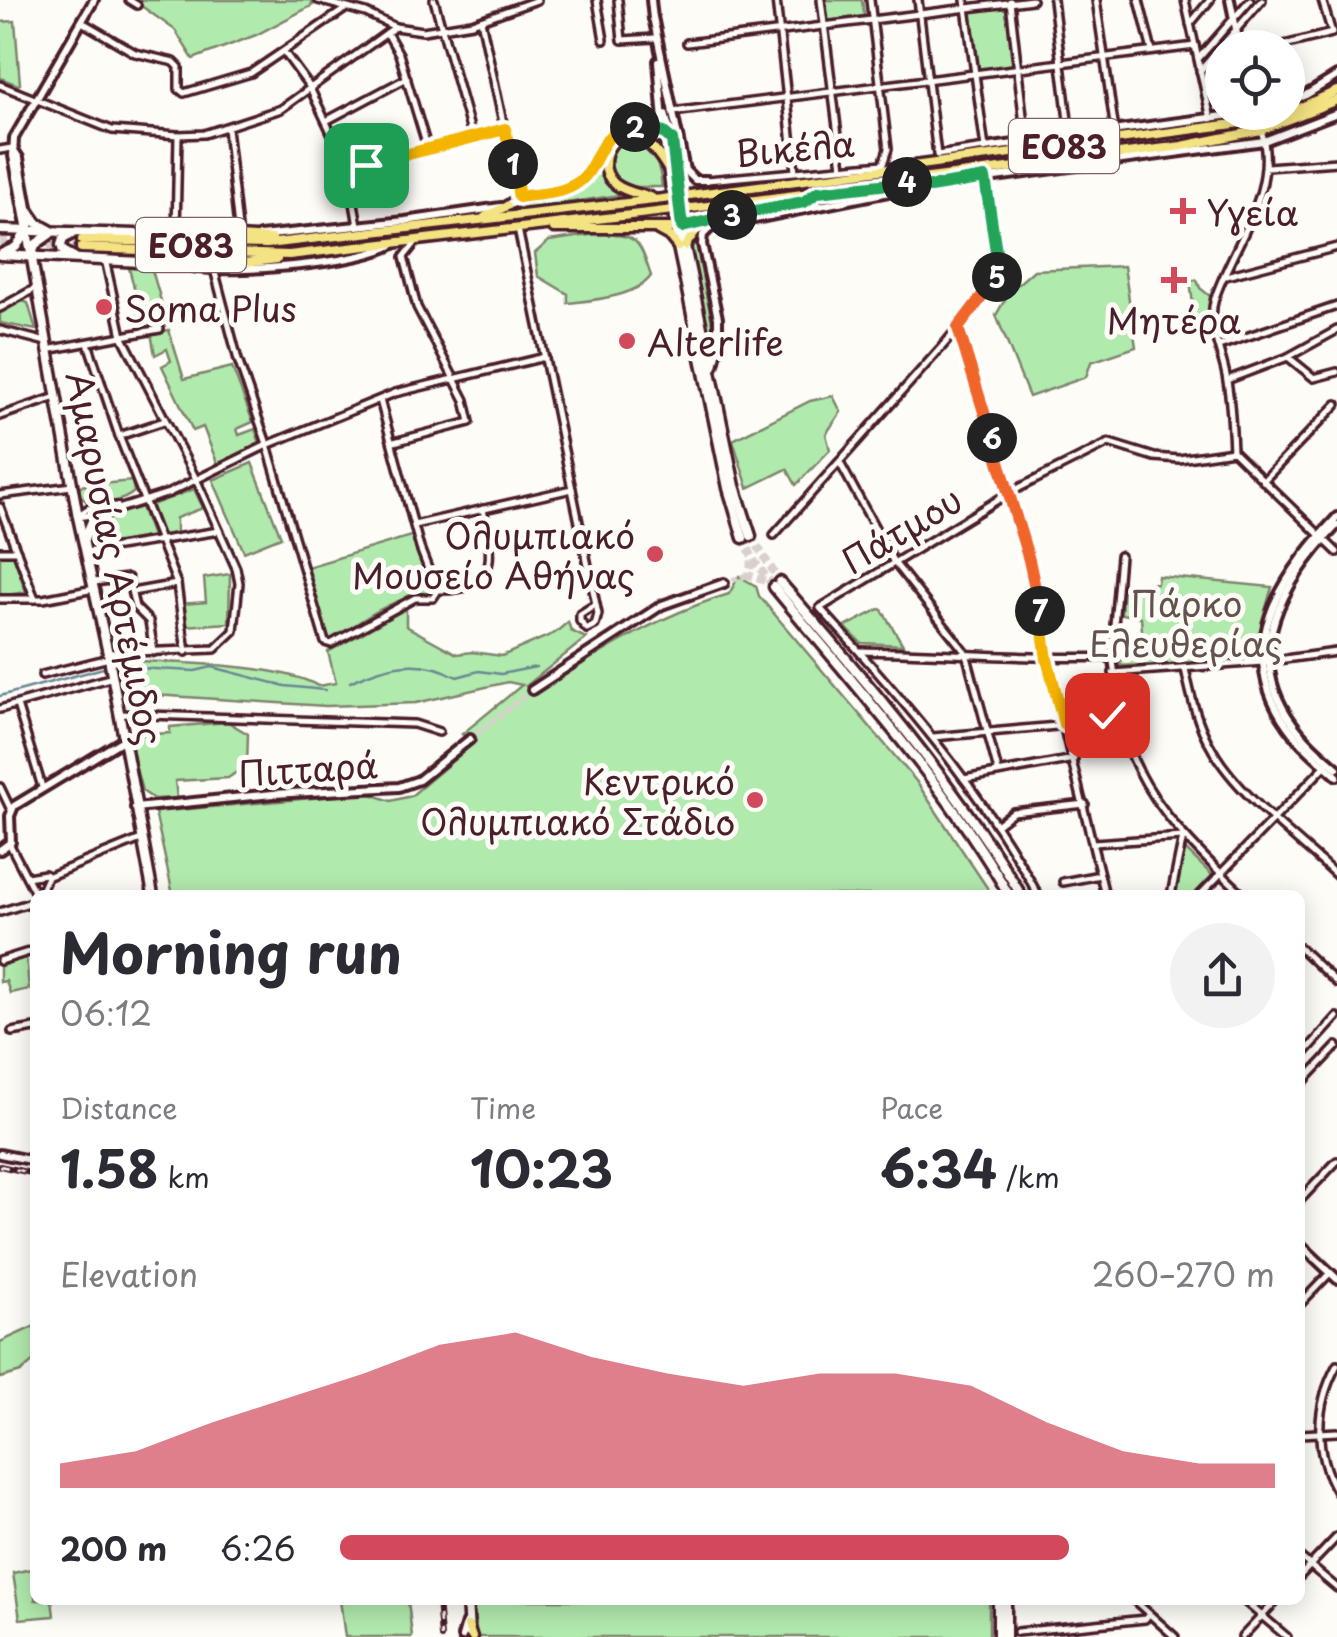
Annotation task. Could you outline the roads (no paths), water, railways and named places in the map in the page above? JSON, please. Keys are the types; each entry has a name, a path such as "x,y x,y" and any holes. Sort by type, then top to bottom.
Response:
{"main road":[{"name":"ΕΟ83","path":"1305,106 1337,90"},
{"name":"ΕΟ83","path":"1305,108 1337,100"},
{"path":"462,224 519,197 578,183 603,143 622,128 635,127 668,137"},
{"name":"ΕΟ83","path":"80,240 228,246 301,242 670,200 1205,127"},
{"path":"1118,130 1134,137"},
{"name":"ΕΟ83","path":"80,240 289,255 1118,158 1182,146 1226,130"},
{"path":"668,169 655,148 638,136 616,140 606,154 607,174 615,184 670,200"},
{"path":"668,137 670,200 731,501 747,537 712,370 703,349"},
{"path":"668,137 670,200"},
{"path":"1030,142 1048,148"},
{"path":"965,160 985,148"},
{"path":"872,174 884,161"},
{"path":"707,180 709,193"},
{"path":"914,181 930,187"},
{"path":"542,226 573,230 678,227 804,202 818,192"},
{"path":"28,210 54,232 80,240"},
{"path":"404,221 422,228"},
{"path":"682,246 707,221"},
{"path":"654,228 682,246"},
{"path":"0,230 54,232"},
{"path":"0,255 16,247 27,231"},
{"name":"Αμαρυσίας Αρτέμιδος","path":"27,231 73,491 111,664 152,890"},
{"path":"30,256 41,239 54,232"},
{"path":"77,258 63,251 61,245 66,236 80,240 176,236 301,242"},
{"path":"0,255 182,264 252,262 289,255"},
{"path":"712,370 718,346"},
{"path":"73,491 89,508"},
{"path":"85,548 88,526 108,512"},
{"path":"1006,890 932,778 777,585 942,775 1018,890"},
{"path":"467,1605 468,1637"},
{"path":"998,1605 998,1637"},
{"path":"1006,1605 1006,1637"}],"street":[{"path":"27,231 12,148 18,129 94,0"},
{"path":"129,0 137,5"},
{"path":"318,0 366,13 396,27 423,31 481,20 537,0"},
{"path":"434,0 473,138"},
{"path":"596,0 604,40"},
{"path":"618,0 622,40 655,38"},
{"path":"651,0 668,112 687,174 695,180 707,180"},
{"path":"776,0 795,172"},
{"path":"821,0 842,167"},
{"path":"870,0 888,150 884,161"},
{"path":"918,0 937,155 1205,120"},
{"path":"687,42 966,4 1032,0"},
{"path":"1053,0 1070,136"},
{"path":"1096,0 1118,130"},
{"path":"1139,0 1152,51"},
{"path":"1184,0 1205,93"},
{"path":"1190,24 1210,0"},
{"path":"1230,0 1236,29"},
{"path":"1198,59 1250,0"},
{"path":"1200,71 1262,0"},
{"path":"1305,40 1332,33 1322,0"},
{"path":"1010,1 1030,142"},
{"path":"966,4 985,148"},
{"path":"82,22 129,50 174,62 179,67 179,90 184,93 251,73 345,8"},
{"path":"653,18 668,112 668,137"},
{"path":"481,20 519,197"},
{"path":"0,86 112,130 178,136 204,134 281,109 396,27"},
{"path":"387,32 399,54 428,150"},
{"path":"668,112 1195,46"},
{"path":"284,52 309,86 348,168 358,226"},
{"path":"1305,95 1337,76"},
{"path":"326,121 407,78"},
{"path":"703,349 718,346 718,318 702,244 707,230 787,210 985,178 1264,141 1337,113"},
{"path":"227,128 239,237 404,221 507,206"},
{"path":"348,168 505,129"},
{"path":"1260,130 1267,167 1248,226 1214,306 1212,330 1227,380 1233,451 1337,552"},
{"path":"176,236 178,136"},
{"path":"0,150 12,148"},
{"path":"12,148 19,158 31,224 27,231"},
{"name":"Βικέλα","path":"707,180 884,161"},
{"path":"1267,167 1337,162"},
{"path":"774,535 958,328 997,276 985,178"},
{"path":"518,230 596,604 597,622 587,629 580,614 596,604"},
{"path":"393,442 470,422 453,376 414,298 404,257 416,242"},
{"path":"182,264 214,269 374,254 394,244"},
{"path":"1226,276 1337,247"},
{"path":"42,675 111,664 154,652 215,649 231,637 236,626 238,576 197,482 122,336 105,259"},
{"path":"214,269 325,642 331,644 415,598 433,598 436,590 380,400"},
{"path":"0,308 36,288"},
{"path":"1219,346 1337,306"},
{"path":"0,330 47,346 160,328"},
{"path":"958,328 1038,598 1047,659 1104,890"},
{"path":"1227,380 1288,356 1337,330"},
{"path":"88,342 177,584 186,652"},
{"path":"1288,356 1314,378 1337,372"},
{"path":"78,517 108,512 197,482 267,445 380,400 453,376 545,357"},
{"path":"0,416 56,397"},
{"path":"1262,481 1336,406"},
{"path":"120,436 164,421"},
{"name":"Πάτμου","path":"860,651 820,608 1009,493 1109,443 1154,457 1178,459 1233,451"},
{"path":"840,463 893,562 966,653 998,772"},
{"path":"414,525 572,489"},
{"path":"0,495 73,491"},
{"path":"78,517 89,508 124,506"},
{"path":"0,507 36,599"},
{"path":"436,590 460,591 471,587 487,572 492,552 483,509"},
{"path":"1321,538 1337,517"},
{"path":"1337,525 1294,565 1275,596 1267,626 1266,662 1268,687 1285,723 1337,772"},
{"path":"85,548 219,531"},
{"path":"0,551 17,551"},
{"path":"1120,556 1112,657 1118,713 1142,777 1183,837 1239,890"},
{"path":"0,599 36,599 127,576 137,610 148,617 154,652"},
{"path":"532,690 662,605 724,583"},
{"path":"132,592 177,584"},
{"path":"860,651 1047,659 1112,657"},
{"path":"860,651 964,779 1035,890"},
{"path":"1114,673 1266,662 1337,652"},
{"path":"0,710 111,664"},
{"path":"1185,669 1194,709 1214,753 1241,786 1337,876"},
{"path":"17,705 42,787"},
{"path":"933,738 1064,724 1118,713"},
{"path":"119,714 414,724 439,732"},
{"name":"Πιτταρά","path":"135,808 273,794 399,787 419,780 470,739"},
{"path":"11,810 42,787 123,740"},
{"path":"964,779 1074,759"},
{"path":"1205,890 1328,764"},
{"path":"0,786 11,810 10,845 33,890"},
{"path":"996,825 1015,812 1085,804"},
{"path":"1093,843 1183,837"},
{"path":"1171,890 1183,837"},
{"path":"26,876 47,876 141,839"},
{"path":"0,850 10,845"},
{"path":"1063,882 1100,875"},
{"path":"40,890 47,876"},
{"path":"0,912 30,900"},
{"path":"0,962 30,952"},
{"path":"1305,953 1337,983"},
{"path":"1305,1052 1337,1017"},
{"path":"12,1032 30,1029"},
{"path":"1305,1080 1337,1046"},
{"path":"0,1154 30,1160"},
{"path":"1305,1195 1337,1160"},
{"path":"1328,1170 1337,1180"},
{"path":"1305,1249 1334,1276 1305,1300"},
{"path":"1337,1365 1323,1400 1320,1432 1326,1470 1337,1492"},
{"path":"1305,1434 1337,1432"},
{"path":"1305,1571 1337,1537"},
{"path":"1305,1563 1337,1588"},
{"path":"1139,1605 1175,1637"},
{"path":"1249,1605 1287,1637"},
{"path":"1242,1637 1273,1605"},
{"path":"1016,1632 1144,1618 1149,1614"}],"waterway":[{"path":"350,682 403,665 430,667 457,677 479,671 501,674 536,667"},
{"path":"0,696 107,667"},
{"path":"115,667 195,671 212,667 285,686 325,690"}],"tunnel":[{"path":"0,236 82,240"},
{"path":"0,244 81,248"},
{"path":"751,536 780,582"},
{"path":"743,538 774,587"},
{"path":"752,561 748,575 768,582"},
{"path":"724,583 748,575"},
{"path":"470,739 532,690"}],"railway":[{"path":"0,1166 30,1173"},
{"path":"438,1605 441,1637"}],"place":[{"name":"Υγεία","path":"1183,211"},
{"name":"Μητέρα","path":"1174,280"},
{"name":"Soma Plus","path":"104,307"},
{"name":"Alterlife","path":"627,341"},
{"name":"Ολυμπιακό Μουσείο Αθήνας","path":"655,554"},
{"name":"Κεντρικό Ολυμπιακό Στάδιο","path":"755,800"}],"park label":[{"name":"Πάρκο Ελευθερίας","path":"1186,622"}]}
